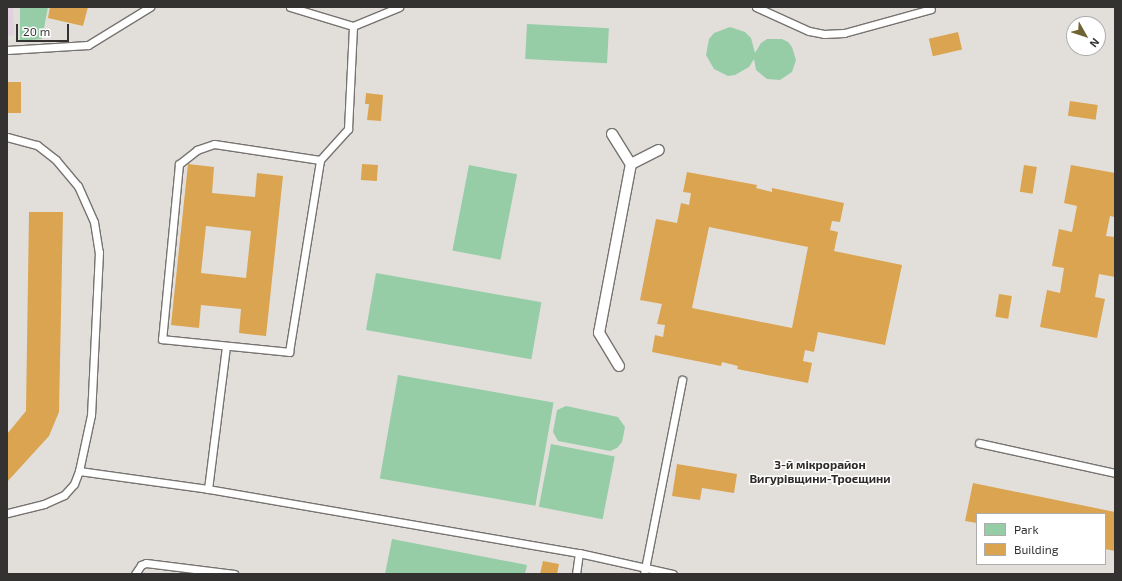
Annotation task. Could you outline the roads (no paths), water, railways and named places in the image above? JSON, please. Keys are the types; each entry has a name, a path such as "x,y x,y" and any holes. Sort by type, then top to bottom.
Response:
{"street":[{"path":"612,134 630,164 599,333 619,366"},
{"path":"630,164 660,150"}],"lane":[{"path":"7,50 88,45 150,7"},
{"path":"290,7 353,26 399,7"},
{"path":"756,7 809,31 824,34 844,34 931,9"},
{"path":"320,160 214,144 198,150 179,164 162,340 289,352 320,160 348,129 353,26"},
{"path":"7,137 37,145 56,160 78,186 94,222 100,252 91,415 79,471 74,484 64,495 44,504 7,513"},
{"path":"208,489 226,346"},
{"path":"645,571 682,380"},
{"path":"979,443 1115,473"},
{"path":"79,471 208,489 579,554 645,571 673,574"},
{"path":"576,574 579,554"},
{"path":"134,574 141,565 146,563 234,574"}],"district":[{"name":"3-й мікрорайон Вигурівщини-Троєщини","path":"820,472"}]}
